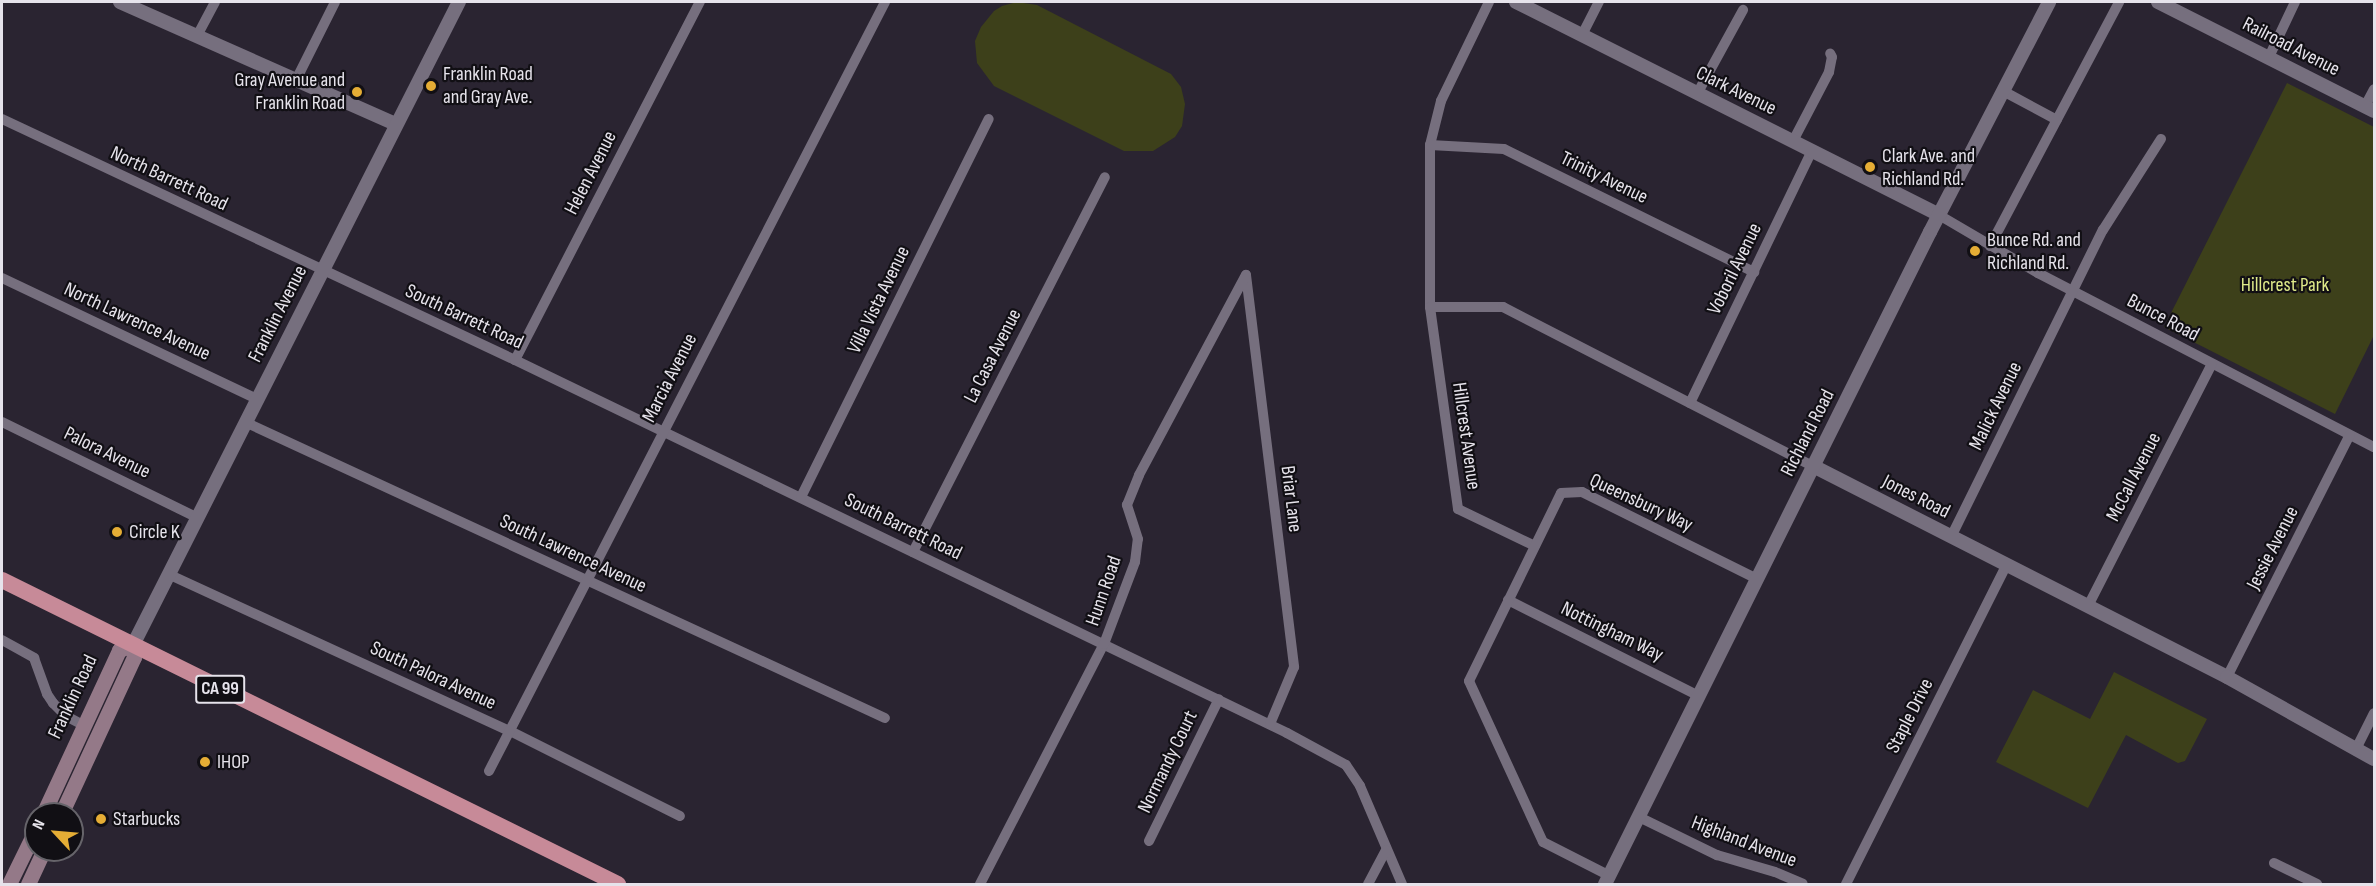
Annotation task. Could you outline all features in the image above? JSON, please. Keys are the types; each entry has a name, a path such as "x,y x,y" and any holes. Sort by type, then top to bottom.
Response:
{"highway":[{"name":"CA 99","path":"2,580 618,885"}],"main road":[{"name":"Franklin Road","path":"48,802 118,650 133,645 134,657 67,802"},
{"path":"9,885 24,854"},
{"path":"28,885 39,862"}],"street":[{"path":"120,2 396,123"},
{"path":"197,36 215,2"},
{"path":"296,80 335,2"},
{"name":"Franklin Avenue","path":"133,645 459,2"},
{"name":"Helen Avenue","path":"515,360 700,2"},
{"name":"Marcia Avenue","path":"489,771 885,2"},
{"name":"Hillcrest Avenue","path":"1489,2 1441,101 1430,145 1430,308 1458,509 1535,546"},
{"name":"Clark Avenue","path":"1516,2 1939,215"},
{"path":"1582,35 1599,2"},
{"name":"Richland Road","path":"1607,880 1939,215 2049,2"},
{"path":"1990,246 2119,2"},
{"name":"Railroad Avenue","path":"2158,2 2370,109"},
{"path":"2269,57 2295,2"},
{"path":"1697,94 1743,10"},
{"path":"1793,141 1829,72 1832,57 1830,53"},
{"path":"2370,109 2374,89"},
{"path":"2003,91 2057,120"},
{"name":"North Barrett Road","path":"2,119 321,271"},
{"name":"Villa Vista Avenue","path":"801,497 989,119"},
{"name":"Malick Avenue","path":"1951,537 2112,214 2162,139"},
{"name":"Trinity Avenue","path":"1430,145 1504,149 1754,272"},
{"name":"Voboril Avenue","path":"1690,403 1812,151"},
{"name":"La Casa Avenue","path":"914,552 1105,177"},
{"name":"Bunce Road","path":"1939,215 1990,246 2073,291 2374,447"},
{"name":"South Barrett Road","path":"321,271 515,360 801,497 1220,699 1346,765 1360,786 1402,885"},
{"name":"Hunn Road","path":"980,885 1104,644 1135,562 1138,539 1127,505 1139,475 1246,275"},
{"name":"Briar Lane","path":"1246,275 1294,667 1270,724"},
{"name":"North Lawrence Avenue","path":"2,278 257,399"},
{"name":"Jones Road","path":"1430,308 1503,308 2228,677 2374,759"},
{"name":"McCall Avenue","path":"2088,606 2212,364"},
{"name":"Palora Avenue","path":"2,422 196,517"},
{"name":"South Lawrence Avenue","path":"245,422 885,718"},
{"name":"Jessie Avenue","path":"2228,677 2350,435"},
{"name":"Queensbury Way","path":"1535,546 1561,492 1582,492 1757,579"},
{"path":"1535,546 1469,681 1543,842 1607,880"},
{"name":"Staple Drive","path":"1846,885 2007,564"},
{"name":"South Palora Avenue","path":"168,574 510,731 680,816"},
{"name":"Nottingham Way","path":"1508,600 1699,696"},
{"path":"2,640 34,658 53,704 83,726"},
{"name":"Normandy Court","path":"1149,841 1220,699"},
{"path":"2356,749 2374,713"},
{"name":"Highland Avenue","path":"1639,817 1716,855 1775,872 1803,885"},
{"path":"1368,885 1386,850"},
{"path":"2274,863 2317,885"}],"green space":[{"path":"1017,2 1037,5 1171,74 1181,87 1185,104 1182,126 1175,137 1153,151 1124,151 994,86 977,63 975,41 981,27 994,11"},
{"name":"Hillcrest Park","path":"2287,83 2374,127 2374,335 2335,414 2164,327"},
{"path":"2114,672 2207,719 2185,761 2178,763 2126,735 2088,808 1996,762 2033,690 2090,719"}],"place":[{"name":"Franklin Road and Gray Ave.","path":"431,86"},
{"name":"Gray Avenue and Franklin Road","path":"357,92"},
{"name":"Clark Ave. and Richland Rd.","path":"1870,167"},
{"name":"Bunce Rd. and Richland Rd.","path":"1975,251"},
{"name":"Circle K","path":"117,532"},
{"name":"IHOP","path":"205,762"},
{"name":"Starbucks","path":"101,819"}]}
